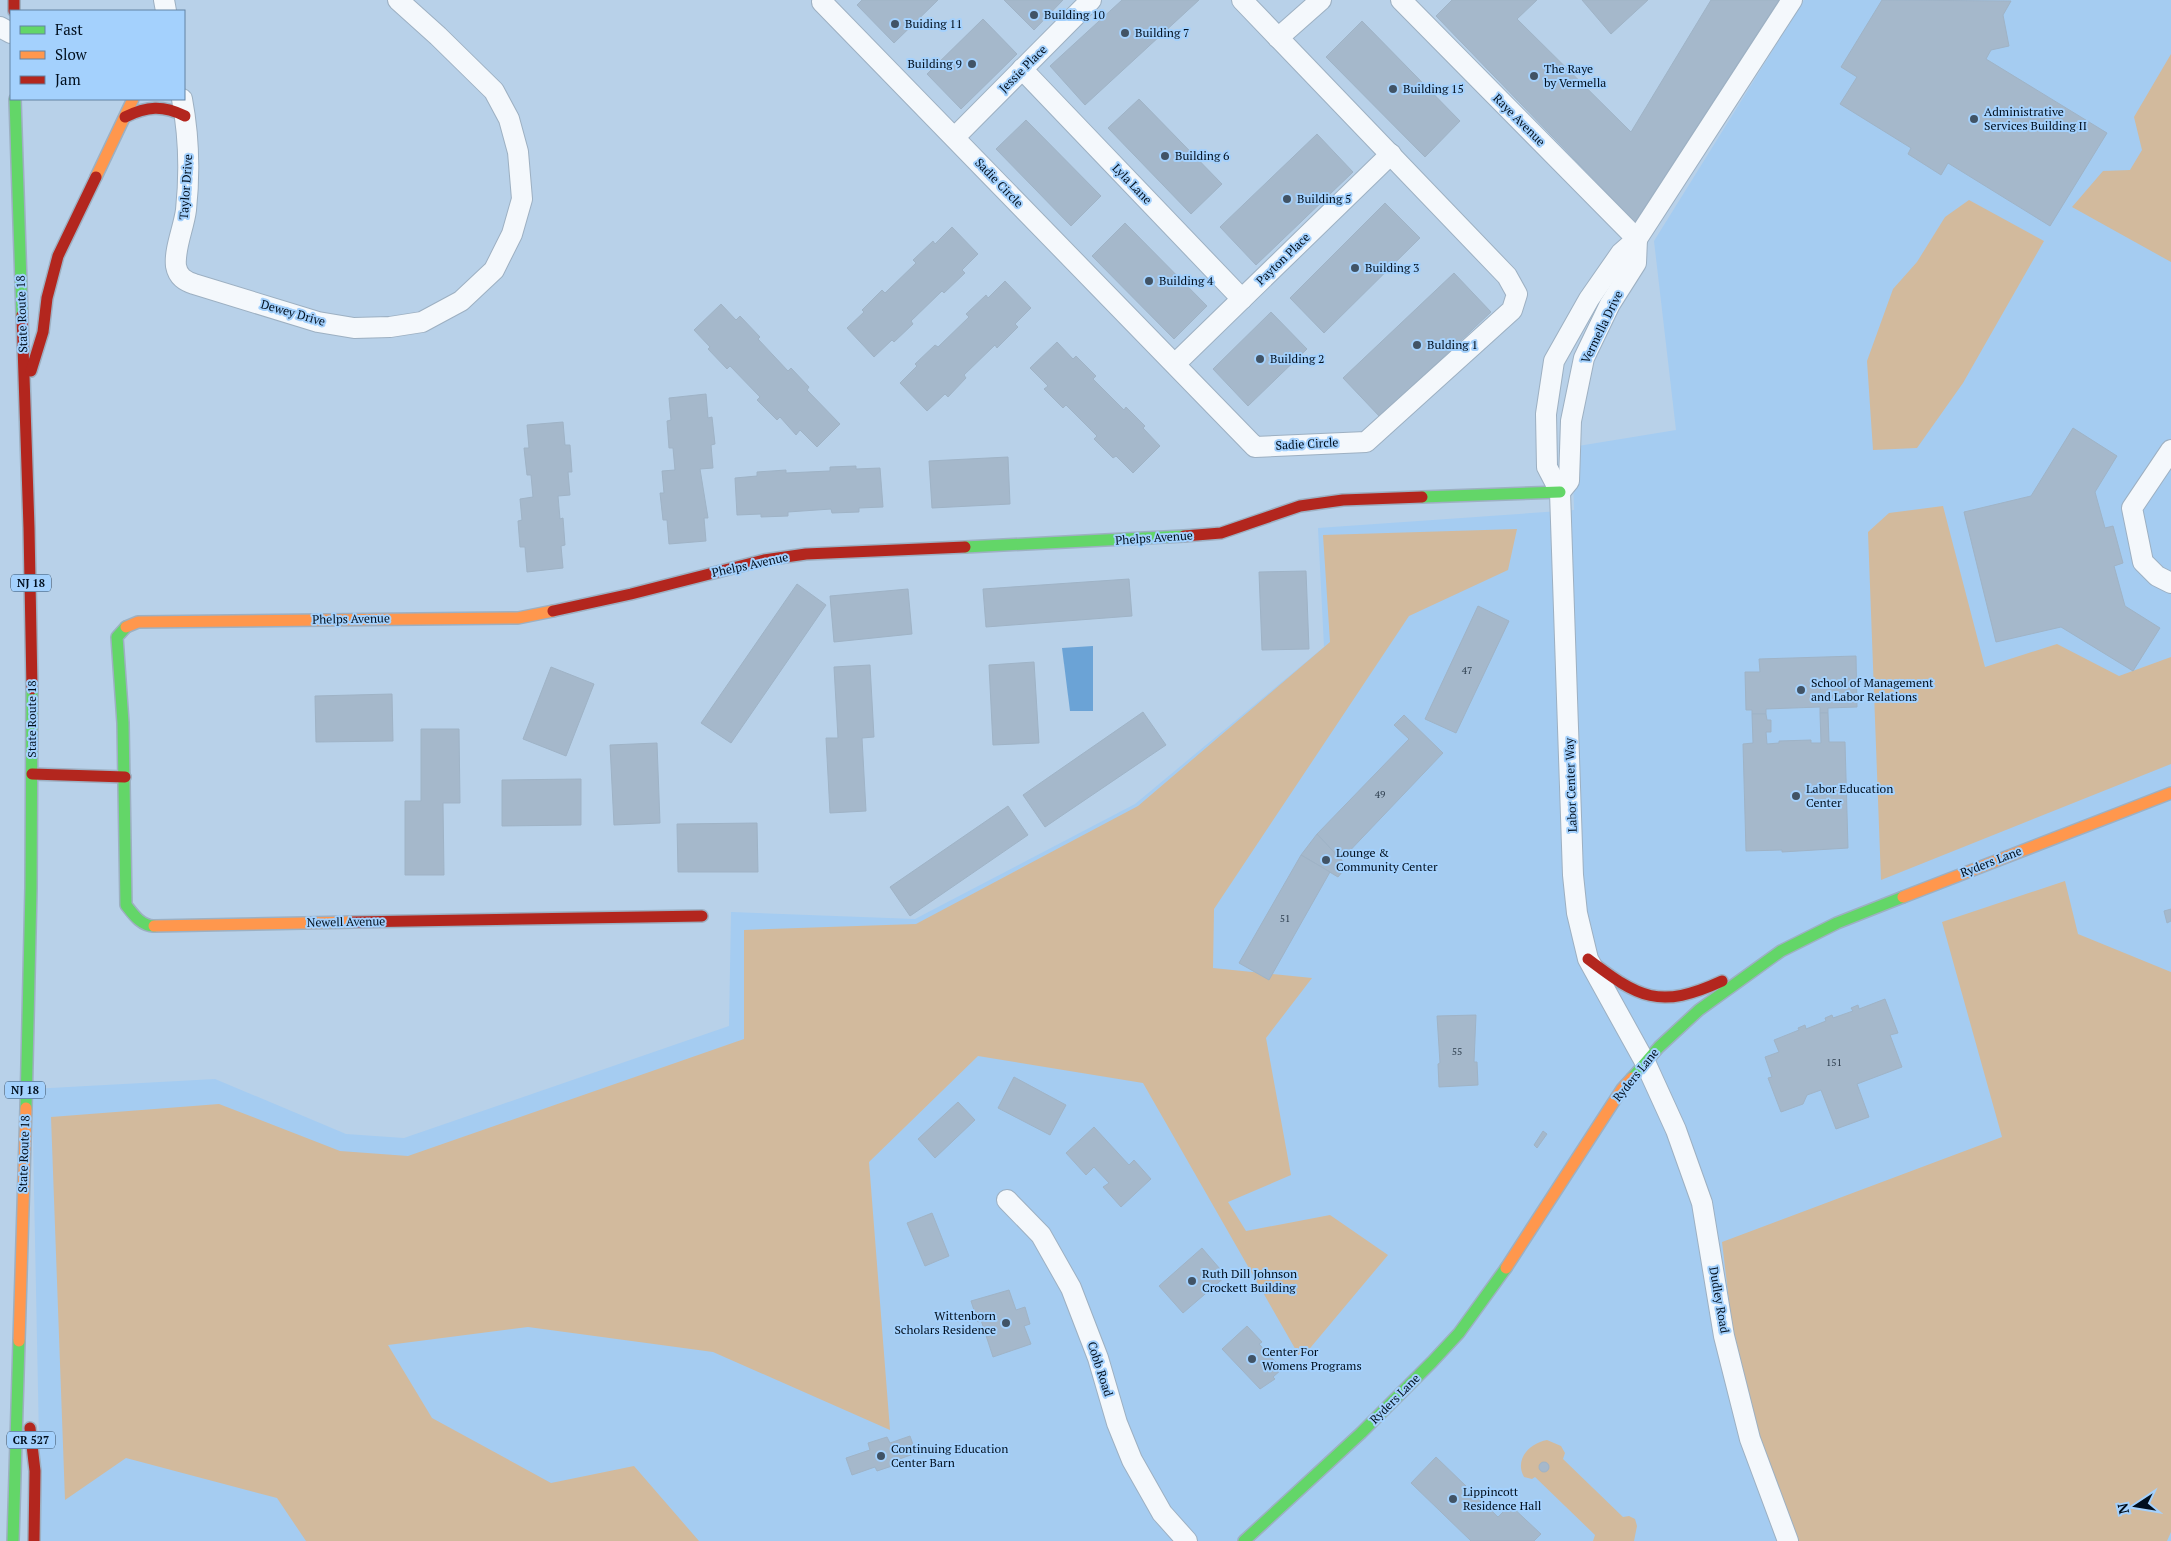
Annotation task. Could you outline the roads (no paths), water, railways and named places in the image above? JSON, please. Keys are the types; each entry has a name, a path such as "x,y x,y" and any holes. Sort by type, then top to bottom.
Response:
{"main road":[{"name":"State Route 18","path":"15,100 31,586 32,774 18,1339"},
{"path":"24,392 43,332 47,298 58,256 134,100"},
{"path":"125,117 140,109 154,106 168,108 184,107"},
{"name":"Phelps Avenue","path":"125,777 124,723 117,637 121,630 128,625 138,622 518,618 631,594 764,560 806,554 1131,540 1221,533 1300,506 1343,500 1560,492"},
{"path":"32,774 125,777"},
{"name":"Newell Avenue","path":"125,777 126,905 137,918 148,926 702,916"},
{"name":"Ryders Lane","path":"1244,1541 1349,1445 1432,1362 1459,1332 1507,1267 1618,1096 1645,1062 1699,1010 1781,951 1837,922 2171,793"},
{"path":"1588,959 1607,974 1637,992 1667,997 1690,994 1781,951"},
{"name":"NJ 18","path":"13,1541 18,1339"},
{"name":"CR 527","path":"18,1339 35,1471 34,1541"}],"street":[{"name":"Dewey Drive","path":"179,274 188,282 318,322 354,328 390,327 422,322 461,301 494,270 512,234 522,199 518,152 509,119 494,91 398,0"},
{"name":"Sadie Circle","path":"824,0 822,2 1255,447 1366,442 1512,310 1517,294 1507,276 1242,0"},
{"name":"Jessie Place","path":"955,137 1091,0"},
{"path":"1278,38 1321,0"},
{"name":"Raye Avenue","path":"1401,0 1637,239"},
{"name":"Vermella Drive","path":"1637,239 1636,263 1610,304 1584,358 1570,421 1569,481 1560,492 1547,467 1546,414 1554,361 1589,299 1621,253 1637,239 1792,0"},
{"name":"Lyla Lane","path":"1022,69 1242,299"},
{"name":"Taylor Drive","path":"179,274 176,258 186,211 188,173 184,107"},
{"name":"Payton Place","path":"1175,364 1391,154"},
{"path":"2171,450 2132,508 2142,562 2157,576 2171,583"},
{"name":"Labor Center Way","path":"1560,492 1573,875 1576,913 1588,959 1645,1062"},
{"name":"Dudley Road","path":"1645,1062 1676,1130 1702,1203 1724,1336 1750,1439 1788,1541"},
{"name":"Cobb Road","path":"1007,1200 1041,1235 1071,1288 1098,1358 1117,1423 1132,1460 1162,1513 1187,1541"}],"place":[{"name":"Building 10","path":"1034,15"},
{"name":"Buiding 11","path":"895,24"},
{"name":"Building 7","path":"1125,33"},
{"name":"Building 9","path":"972,64"},
{"name":"The Raye by Vermella","path":"1534,76"},
{"name":"Building 15","path":"1393,89"},
{"name":"Administrative Services Building II","path":"1974,119"},
{"name":"Building 6","path":"1165,156"},
{"name":"Building 5","path":"1287,199"},
{"name":"Building 3","path":"1355,268"},
{"name":"Building 4","path":"1149,281"},
{"name":"Bulding 1","path":"1417,345"},
{"name":"Building 2","path":"1260,359"},
{"name":"School of Management and Labor Relations","path":"1801,690"},
{"name":"Labor Education Center","path":"1796,796"},
{"name":"Lounge & Community Center","path":"1326,860"},
{"name":"Ruth Dill Johnson Crockett Building","path":"1192,1281"},
{"name":"Wittenborn Scholars Residence","path":"1006,1323"},
{"name":"Center For Womens Programs","path":"1252,1359"},
{"name":"Continuing Education Center Barn","path":"881,1456"},
{"name":"Lippincott Residence Hall","path":"1453,1499"}]}
